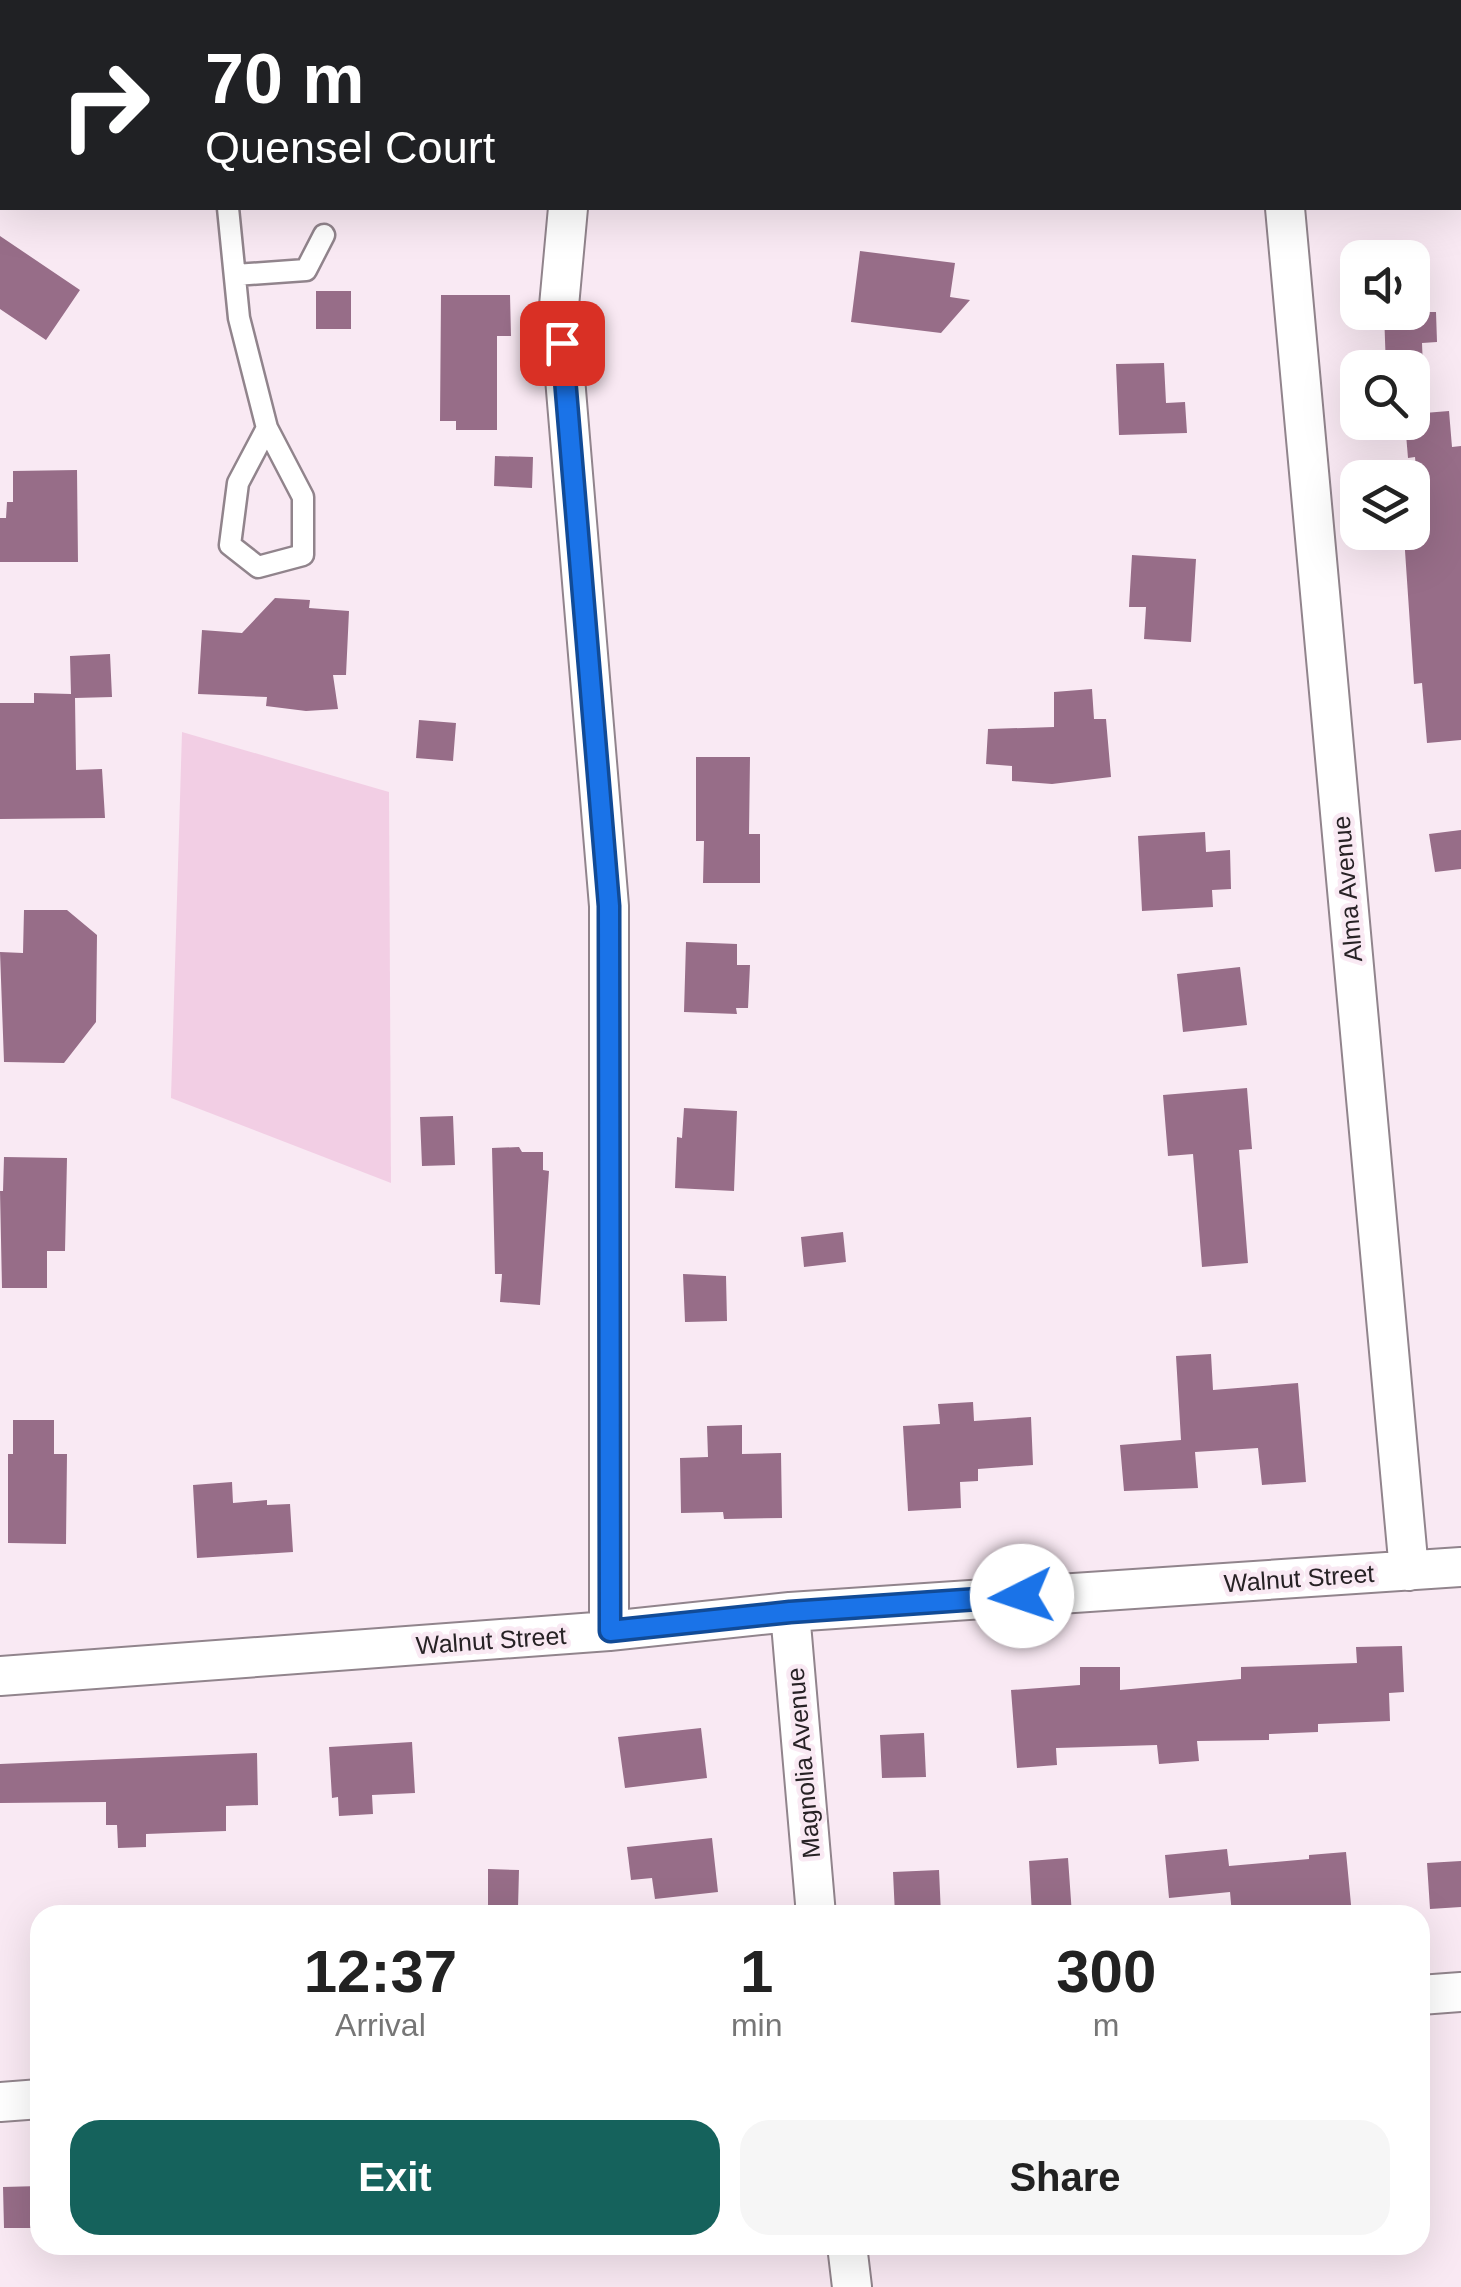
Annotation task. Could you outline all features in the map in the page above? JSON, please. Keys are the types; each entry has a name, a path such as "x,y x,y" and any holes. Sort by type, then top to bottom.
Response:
{"street":[{"path":"568,210 559,306 609,906 610,1631"},
{"name":"Alma Avenue","path":"1285,210 1409,1571"},
{"name":"Walnut Street","path":"0,1676 610,1631 790,1612 1461,1567"},
{"name":"Magnolia Avenue","path":"790,1612 815,1905"},
{"path":"1430,1994 1461,1992"},
{"path":"0,2102 30,2100"},
{"path":"848,2255 852,2287"}],"lane":[{"path":"228,210 239,318 267,428 303,498 303,555 258,567 230,545 238,483 267,428"},
{"path":"235,275 306,270 324,235"}],"shaded area":[{"path":"182,732 389,792 391,1183 171,1098"}],"building":[{"path":"0,236 80,290 46,340 0,309"},
{"path":"860,251 955,263 950,297 970,300 941,333 851,322"},
{"path":"316,291 351,291 351,329 316,329"},
{"path":"441,295 510,295 511,336 497,336 497,430 456,430 456,421 440,421"},
{"path":"1430,312 1436,312 1437,342 1422,343 1422,350 1385,350 1385,330 1430,330"},
{"path":"1164,363 1166,403 1185,402 1187,433 1119,435 1116,364"},
{"path":"1449,411 1452,447 1461,446 1461,740 1427,743 1422,683 1414,684 1405,550 1430,550 1430,460 1408,458 1406,440 1430,440 1430,413"},
{"path":"495,456 533,457 532,488 494,486"},
{"path":"77,470 78,562 0,562 0,518 6,518 7,502 13,502 13,471"},
{"path":"1132,555 1196,559 1191,642 1144,639 1146,607 1129,607"},
{"path":"275,598 310,600 309,608 349,611 346,675 333,675 338,709 306,711 266,706 267,697 198,694 202,630 242,633"},
{"path":"110,654 112,697 75,698 76,770 102,769 105,818 0,819 0,703 34,703 34,693 71,694 70,656"},
{"path":"1092,689 1094,719 1106,719 1111,777 1052,784 1012,781 1012,766 986,764 988,729 1054,727 1054,692"},
{"path":"419,720 456,723 453,761 416,758"},
{"path":"696,757 750,757 749,834 760,834 760,883 703,883 704,841 696,841"},
{"path":"1461,830 1461,869 1435,872 1429,834"},
{"path":"1205,832 1206,852 1230,850 1231,889 1212,890 1213,907 1142,911 1138,836"},
{"path":"24,910 67,910 97,935 96,1022 64,1063 4,1062 0,952 23,953"},
{"path":"686,942 737,944 737,965 750,965 748,1008 736,1008 737,1014 684,1012"},
{"path":"1240,967 1247,1025 1183,1032 1177,974"},
{"path":"1247,1088 1252,1149 1239,1150 1248,1263 1202,1267 1193,1154 1168,1156 1163,1095"},
{"path":"684,1108 737,1111 734,1191 675,1188 677,1137 682,1138"},
{"path":"453,1116 455,1165 422,1166 420,1117"},
{"path":"519,1147 522,1152 543,1152 543,1170 549,1171 540,1305 500,1302 502,1274 495,1274 492,1148"},
{"path":"4,1157 67,1158 65,1251 47,1251 47,1288 2,1288 0,1191"},
{"path":"843,1232 846,1262 804,1267 801,1237"},
{"path":"683,1274 726,1276 727,1321 685,1322"},
{"path":"1211,1354 1213,1390 1298,1383 1306,1482 1262,1485 1258,1448 1195,1452 1198,1488 1124,1491 1120,1445 1181,1440 1176,1356"},
{"path":"973,1402 974,1421 1031,1417 1033,1465 978,1469 978,1481 960,1482 961,1508 908,1511 903,1426 940,1424 938,1404"},
{"path":"13,1420 54,1420 54,1454 67,1454 66,1544 8,1543 8,1454 13,1454"},
{"path":"742,1425 742,1454 781,1453 782,1518 724,1519 723,1512 681,1513 680,1458 708,1457 707,1426"},
{"path":"232,1482 233,1503 267,1500 267,1505 290,1504 293,1552 197,1558 193,1485"},
{"path":"1402,1646 1404,1692 1389,1693 1390,1721 1318,1724 1318,1732 1269,1734 1269,1740 1197,1741 1199,1761 1159,1764 1157,1745 1056,1748 1057,1765 1017,1768 1011,1690 1080,1685 1080,1667 1120,1667 1120,1690 1241,1679 1241,1667 1357,1663 1356,1647"},
{"path":"701,1728 707,1778 625,1788 618,1737"},
{"path":"924,1733 926,1777 882,1778 880,1735"},
{"path":"412,1742 415,1793 372,1795 373,1814 339,1816 338,1797 332,1798 329,1747"},
{"path":"257,1753 258,1805 226,1806 226,1831 146,1834 146,1847 118,1848 117,1825 106,1825 106,1802 0,1803 0,1764"},
{"path":"712,1838 718,1892 655,1899 652,1878 631,1880 627,1847"},
{"path":"1227,1849 1229,1866 1346,1852 1351,1905 1231,1905 1230,1892 1169,1898 1165,1855"},
{"path":"1068,1858 1071,1905 1031,1905 1029,1861"},
{"path":"1461,1861 1461,1907 1430,1909 1427,1863"},
{"path":"488,1869 519,1870 518,1905 488,1905"},
{"path":"939,1870 941,1905 895,1905 893,1872"},
{"path":"30,2186 30,2228 4,2228 3,2187"}],"route":[{"path":"562,343 609,906 610,1631 790,1612 1022,1596"}]}
